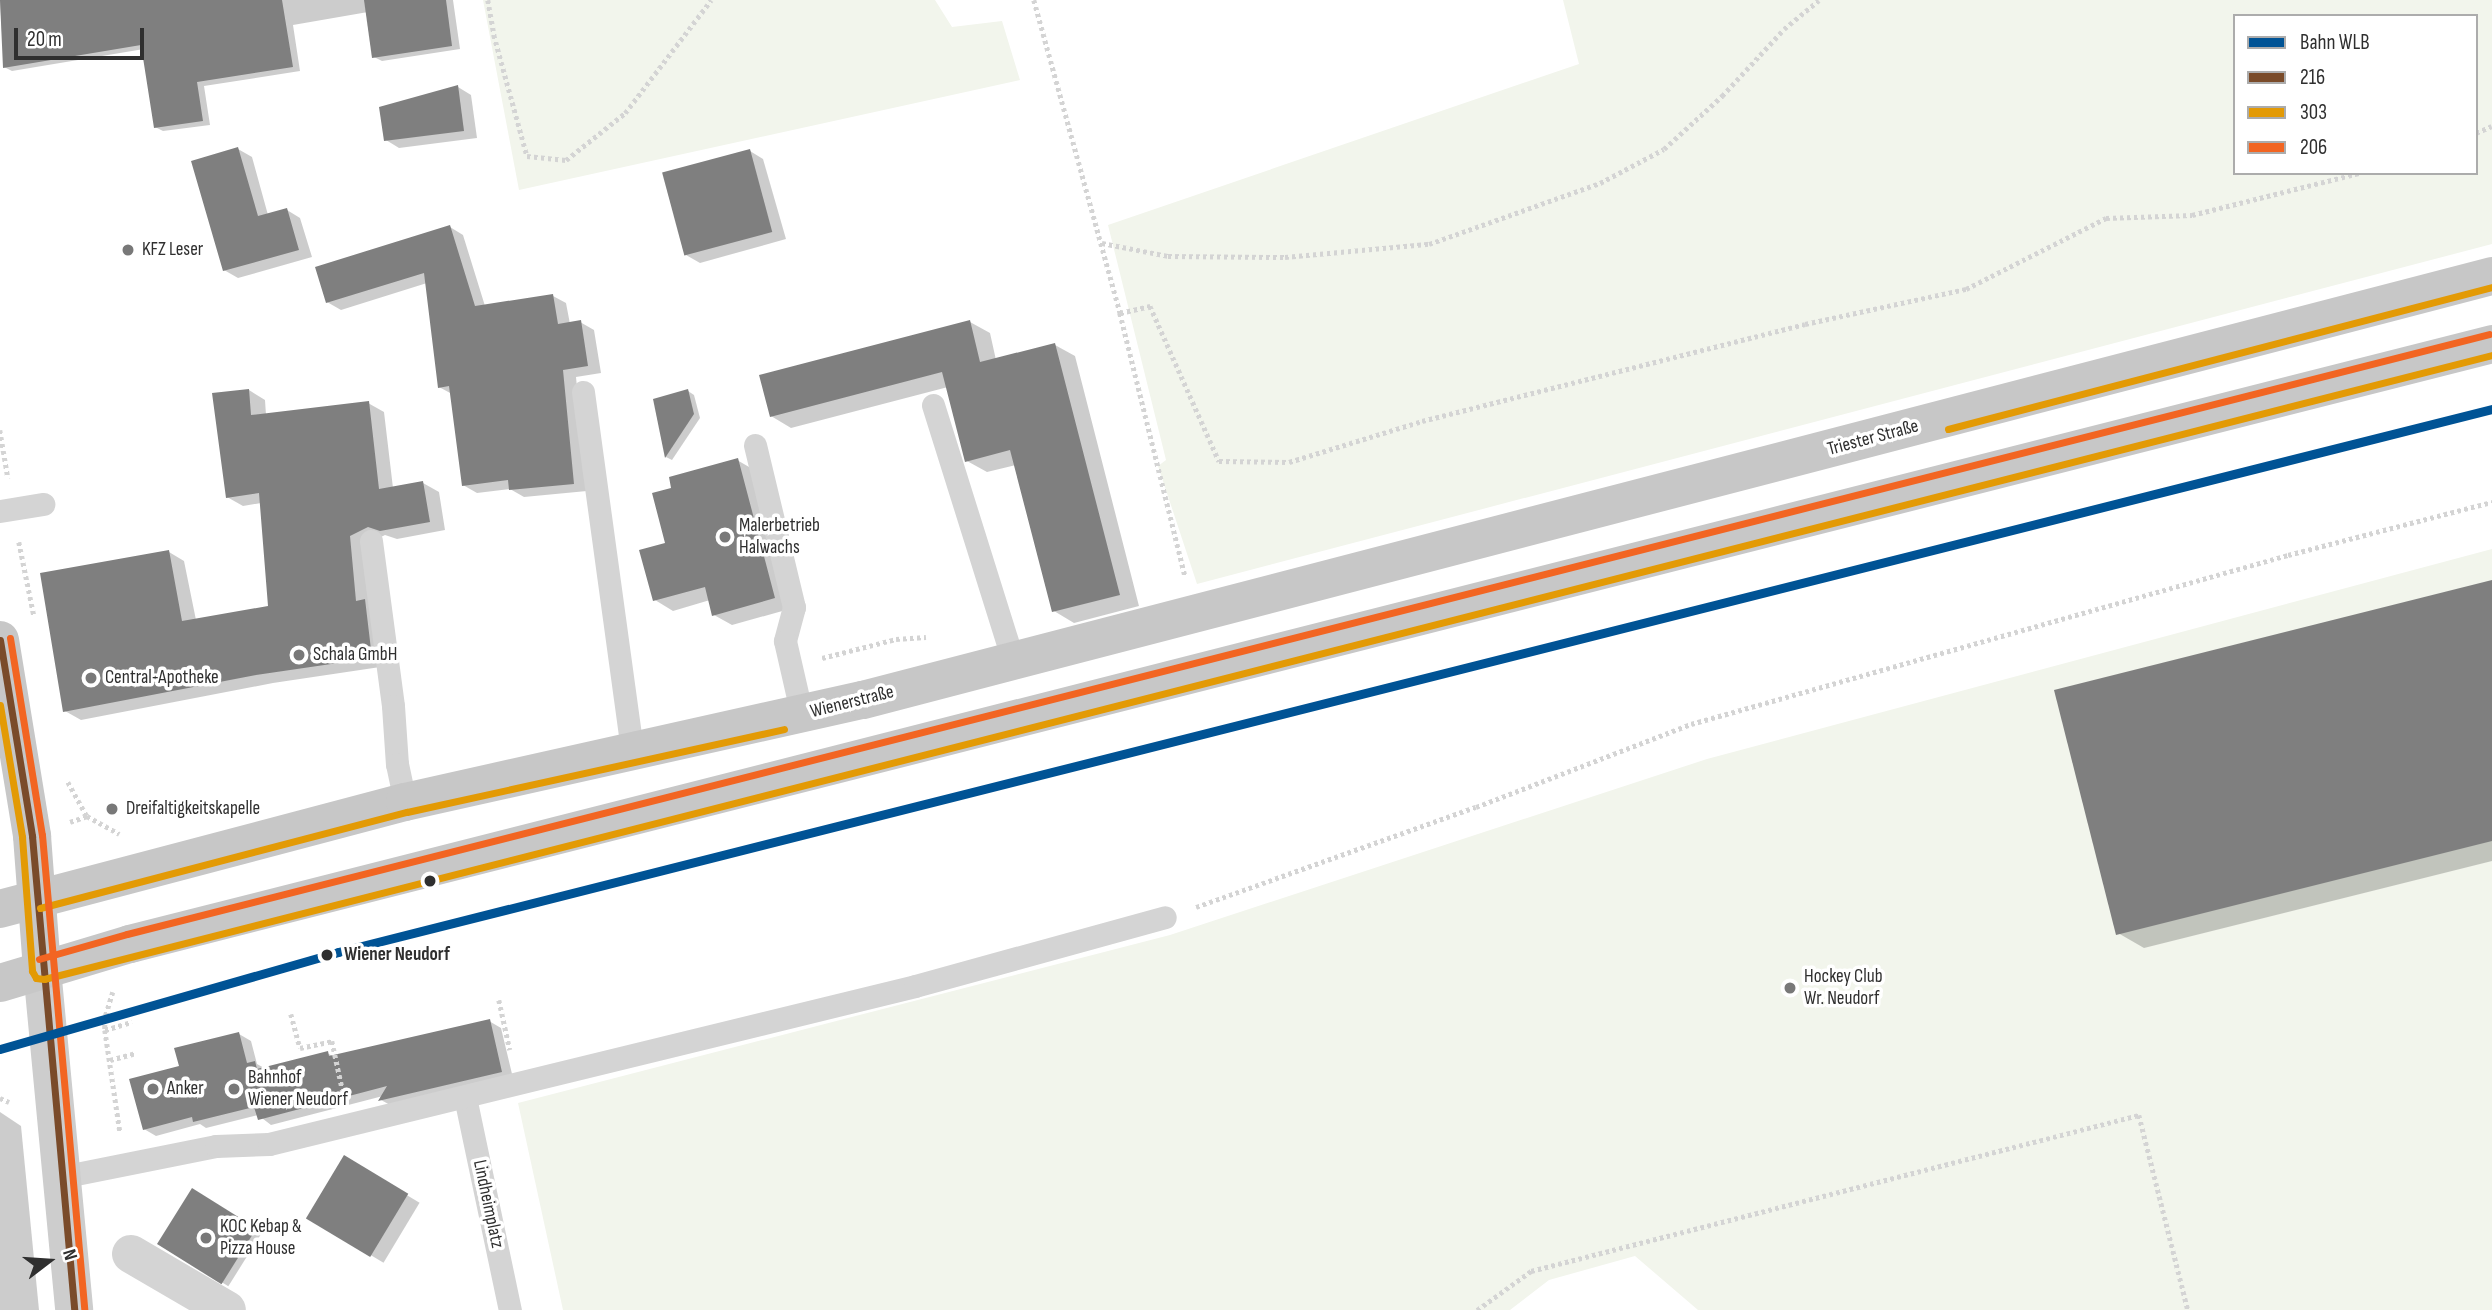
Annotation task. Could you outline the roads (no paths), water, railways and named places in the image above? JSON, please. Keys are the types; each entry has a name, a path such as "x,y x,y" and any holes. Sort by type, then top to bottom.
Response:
{"main road":[{"name":"Triester Straße","path":"1375,568 2492,276"},
{"path":"0,983 130,944 2492,344"},
{"name":"Wienerstraße","path":"0,909 405,802 802,715 1375,568"},
{"path":"0,640 32,836 42,969"}],"street":[{"path":"42,969 74,1310"},
{"path":"131,1254 220,1308"}],"lane":[{"path":"583,392 632,751"},
{"path":"933,405 1013,662"},
{"path":"755,445 794,607 785,641 802,715"},
{"path":"0,511 43,504"},
{"path":"371,541 393,706 397,764 405,802"},
{"path":"61,1177 216,1146 269,1144 915,986 1165,917"},
{"name":"Lindheimplatz","path":"465,1097 510,1310"}],"rail line":[{"name":"WLB","path":"0,1049 338,952 2492,409"}],"place":[{"name":"KFZ Leser","path":"128,250"},
{"name":"Malerbetrieb Halwachs","path":"725,537"},
{"name":"Schala GmbH","path":"299,655"},
{"name":"Central-Apotheke","path":"91,678"},
{"name":"Dreifaltigkeitskapelle","path":"112,809"},
{"name":"Wiener Neudorf","path":"327,955"},
{"name":"Hockey Club Wr. Neudorf","path":"1790,988"},
{"name":"Anker","path":"153,1089"},
{"name":"Bahnhof Wiener Neudorf","path":"234,1089"},
{"name":"KOC Kebap & Pizza House","path":"206,1238"}]}
